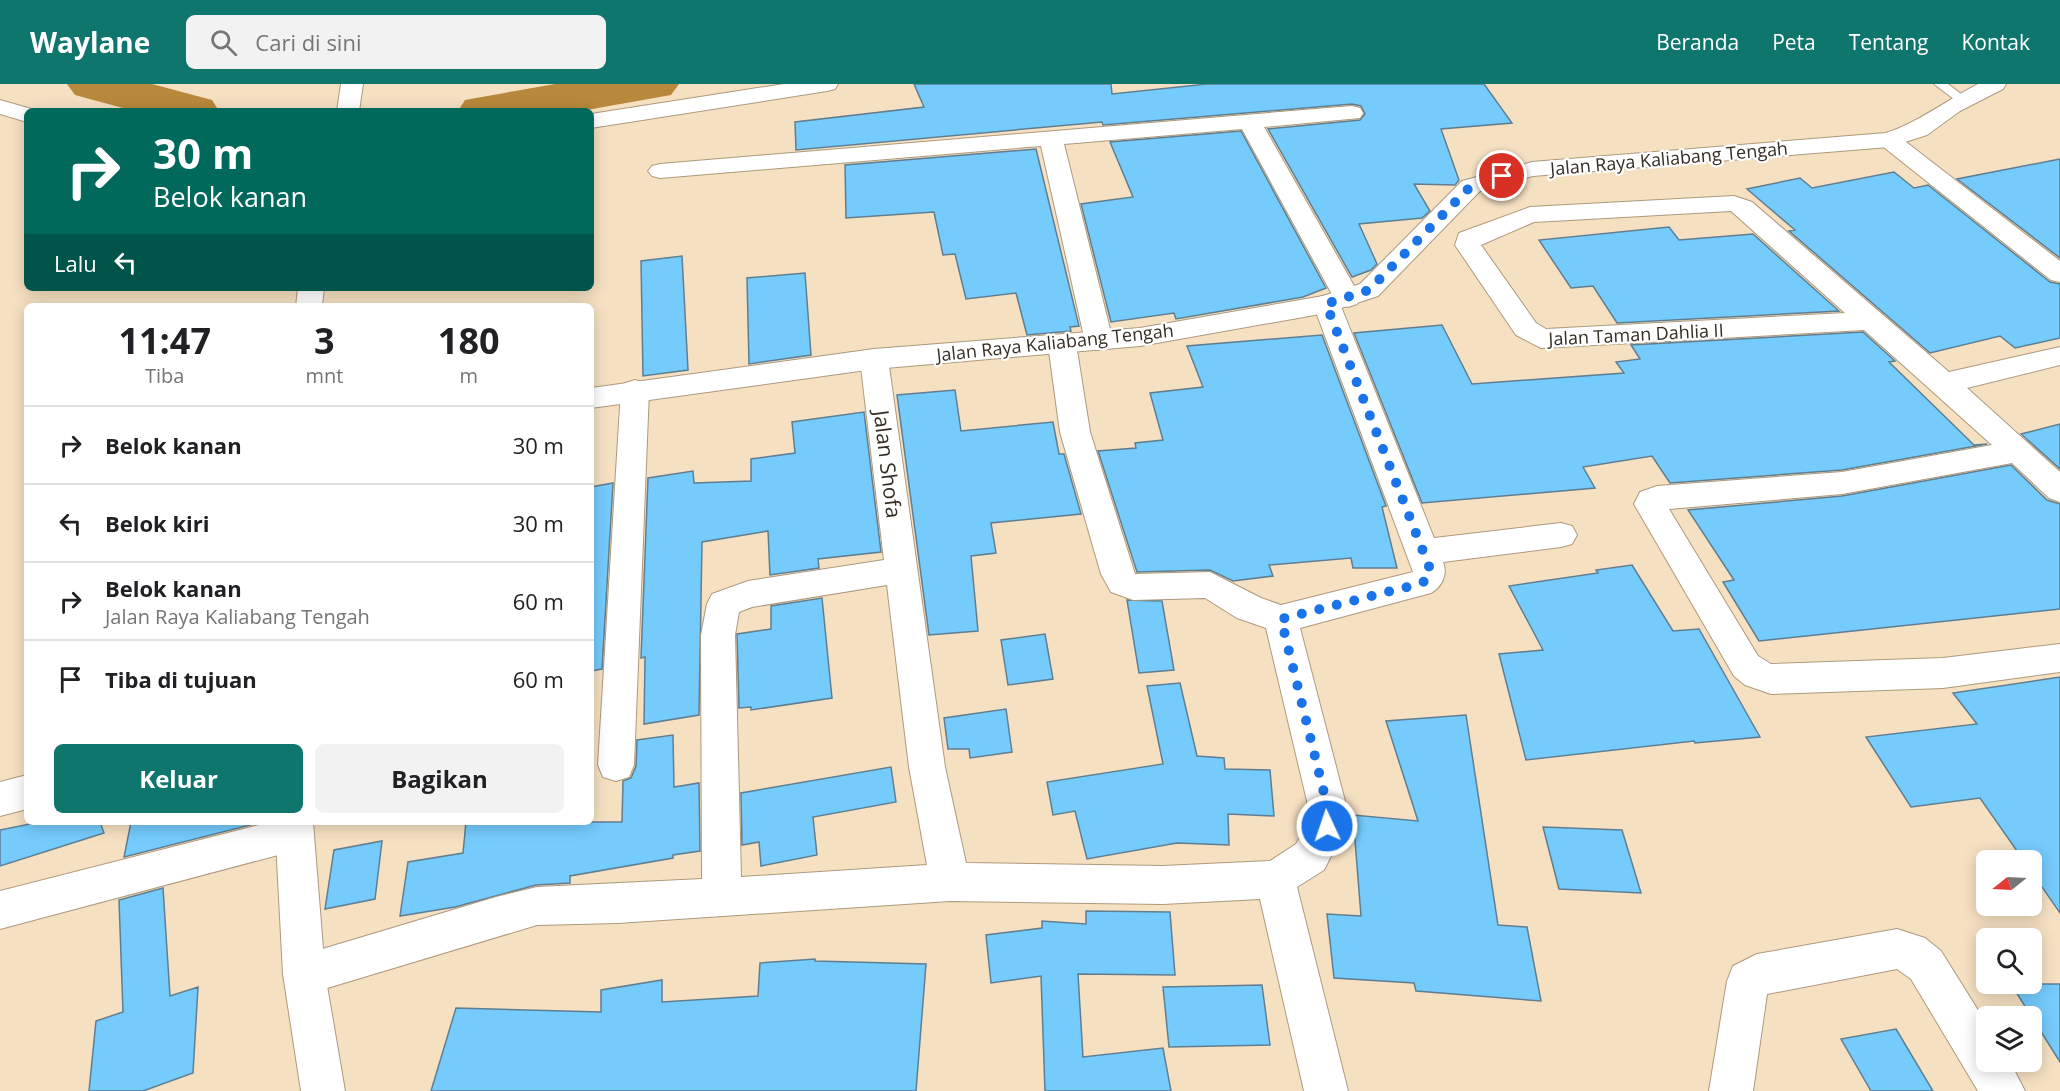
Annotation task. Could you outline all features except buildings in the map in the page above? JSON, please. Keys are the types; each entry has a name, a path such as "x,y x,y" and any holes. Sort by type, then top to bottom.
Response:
{"street":[{"path":"348,108 352,84"},
{"path":"594,120 827,84"},
{"name":"Jalan Raya Kaliabang Tengah","path":"594,397 634,390 874,359 1140,336 1337,301 1369,290 1471,186 1532,169 1889,140 1919,129 1963,100 1995,84"},
{"path":"0,107 24,114"},
{"path":"660,171 1352,113"},
{"path":"1062,344 1076,432 1117,574 1123,583 1133,587 1209,585 1249,608 1281,619 1427,580 1430,569 1421,552 1337,301 1249,121"},
{"path":"1051,138 1099,341"},
{"path":"1889,140 2060,274"},
{"name":"Jalan Taman Dahlia II","path":"1728,201 1743,207 1870,321 1541,339 1526,329 1468,245 1468,239 1530,215 1728,201"},
{"path":"1870,321 1944,383 2060,490"},
{"path":"1944,383 2060,356"},
{"name":"Jalan Shofa","path":"874,359 927,767 951,882"},
{"path":"616,765 634,390"},
{"path":"2018,451 1842,483 1657,498 1651,500 1650,504 1746,666 1758,675 1771,679 1943,673 2060,658"},
{"path":"1421,552 1561,535"},
{"path":"722,897 718,635 724,604 748,594 900,570"},
{"path":"304,974 496,916 537,906 951,882 1163,885 1275,879 1310,857 1327,826 1326,801 1281,619"},
{"path":"0,799 24,793"},
{"path":"0,910 294,828 304,974 322,1091"},
{"path":"1275,879 1326,1091"},
{"path":"1731,1091 1744,990 1748,981 1757,975 1897,949 1911,952 1926,965 2003,1091"}],"lane":[{"path":"1940,84 1963,100"}],"waterway":[{"path":"93,84 182,108"},
{"path":"503,108 653,84"}],"route":[{"path":"1327,826 1326,801 1281,619 1419,584 1427,580 1430,569 1421,552 1326,304 1369,290 1471,186 1502,176"}]}
